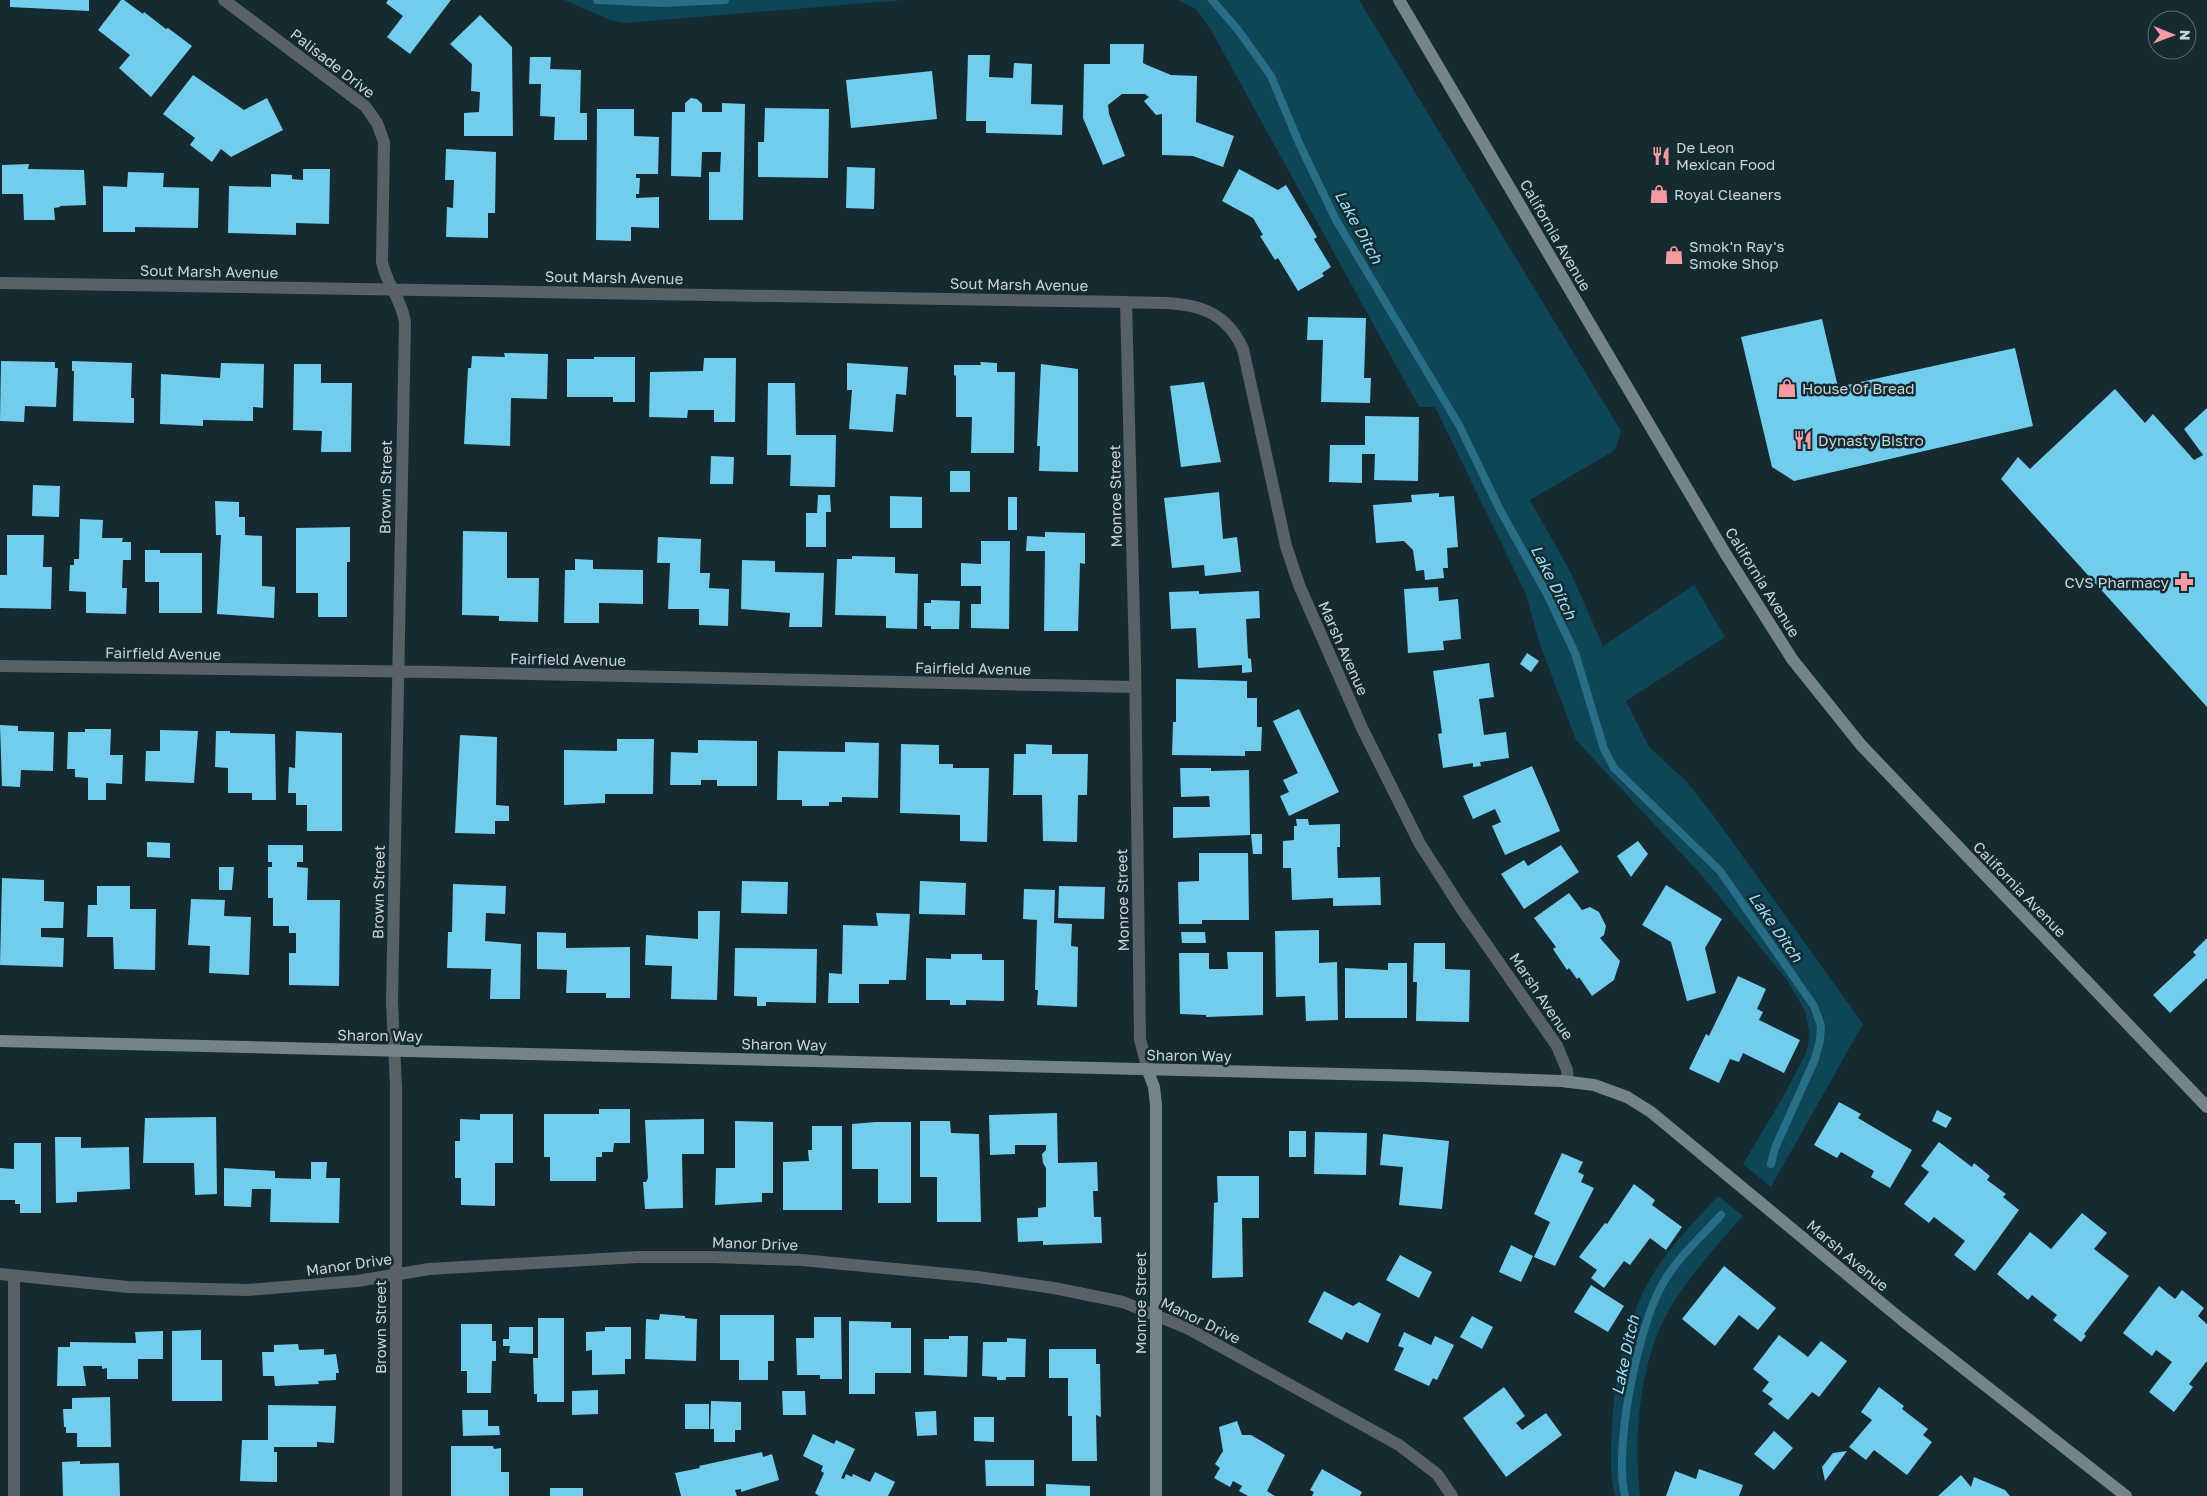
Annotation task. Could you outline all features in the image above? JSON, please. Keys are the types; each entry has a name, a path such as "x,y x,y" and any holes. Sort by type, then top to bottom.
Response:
{"street":[{"name":"Palisade Drive","path":"224,0 365,106 377,123 384,142 382,262 385,277 394,291"},
{"name":"California Avenue","path":"1399,0 1725,553 1792,659 1860,746 2206,1104"},
{"name":"Sout Marsh Avenue","path":"0,283 1126,302 1189,305 1207,310 1224,320"},
{"name":"Brown Street","path":"394,291 402,305 405,322 392,1001 396,1274 396,1496"},
{"name":"Monroe Street","path":"1126,302 1135,687 1140,1039 1154,1087 1156,1105 1156,1496"},
{"name":"Marsh Avenue","path":"1224,320 1236,333 1243,349 1286,546 1296,577 1362,728 1420,844 1461,908 1557,1046 1567,1070 1568,1082 1594,1085 1627,1097 1651,1112 1902,1320 2126,1496"},
{"name":"Fairfield Avenue","path":"0,666 1135,687"},
{"name":"Sharon Way","path":"0,1041 1148,1071 1422,1076 1568,1082"},
{"name":"Manor Drive","path":"0,1274 128,1287 248,1290 357,1281 428,1269 638,1257 802,1260 969,1276 1054,1288 1123,1302 1189,1329 1399,1445 1437,1474 1452,1496"},
{"path":"14,1276 14,1496"}],"shaded area":[{"path":"564,0 904,0 625,23 610,20"},
{"path":"1178,0 1359,0 1621,431 1615,450 1530,500 1571,573 1603,646 1694,585 1725,637 1626,701 1649,747 1686,781 1713,815 1863,1024 1771,1187 1743,1164 1783,1097 1806,1053 1810,1035 1805,1011 1787,980 1704,878 1576,740 1539,642 1526,594 1435,407 1419,407 1211,30 1196,9"},
{"path":"1718,1196 1743,1216 1695,1272 1664,1319 1645,1374 1639,1414 1637,1456 1640,1496 1615,1496 1611,1460 1613,1407 1621,1358 1635,1310 1649,1281 1666,1255"}],"building":[{"path":"10,0 89,0 89,11 10,7"},
{"path":"121,0 124,0 143,14 144,12 192,46 151,97 119,68 130,55 98,30"},
{"path":"388,0 451,0 410,54 387,37 403,16 386,3"},
{"path":"480,15 512,47 513,136 464,136 464,113 479,112 480,92 471,91 472,64 450,44"},
{"path":"1110,44 1144,44 1143,63 1171,75 1197,76 1196,122 1234,136 1223,167 1193,156 1162,155 1162,114 1156,115 1144,101 1149,97 1145,94 1122,94 1108,105 1109,114 1125,156 1103,165 1083,118 1084,64 1110,64"},
{"path":"968,55 990,55 989,77 1013,78 1014,63 1032,64 1031,104 1063,105 1062,135 986,133 986,121 966,121"},
{"path":"530,57 551,57 550,69 581,70 580,113 587,113 587,140 554,140 555,117 540,116 541,84 529,84"},
{"path":"932,71 937,119 851,128 846,80"},
{"path":"193,75 244,110 267,98 283,130 231,157 221,149 212,162 190,145 195,138 163,114"},
{"path":"691,98 697,99 702,104 702,112 722,112 722,103 745,104 743,220 709,220 709,172 720,172 721,152 702,152 701,177 671,176 672,112 685,112 685,103"},
{"path":"765,108 829,109 828,178 758,177 758,142 764,142"},
{"path":"597,109 634,109 634,136 659,137 658,174 636,174 636,178 640,178 639,194 636,194 636,198 659,197 659,228 631,227 631,241 596,240"},
{"path":"446,149 496,152 495,213 488,213 488,238 446,237 447,207 453,208 454,180 445,180"},
{"path":"29,164 28,169 84,170 86,205 54,208 55,220 24,220 23,194 2,194 2,165"},
{"path":"847,167 875,168 874,209 846,208"},
{"path":"303,169 330,169 329,224 296,223 296,235 228,233 229,186 271,187 271,174 292,175 292,179 303,180"},
{"path":"1239,169 1278,190 1286,185 1317,237 1314,239 1331,267 1322,273 1324,276 1298,291 1278,258 1275,260 1260,236 1263,235 1253,218 1222,201"},
{"path":"128,172 164,173 163,187 199,188 198,228 135,227 135,232 103,232 103,186 127,187"},
{"path":"1308,317 1366,318 1364,378 1371,378 1370,403 1321,402 1323,340 1307,340"},
{"path":"1822,319 1838,387 2015,348 2033,426 1794,481 1772,467 1741,337"},
{"path":"504,353 548,354 547,399 511,398 510,446 464,444 468,368 471,368 472,356 505,357"},
{"path":"594,357 635,357 635,402 613,402 613,397 567,397 567,359 594,359"},
{"path":"704,358 736,358 735,422 714,422 714,410 688,410 687,418 649,417 650,372 703,371"},
{"path":"1,361 55,362 55,368 58,368 56,407 25,406 24,422 0,421"},
{"path":"72,361 132,363 131,398 134,398 134,423 73,421 74,371 72,371"},
{"path":"980,362 997,363 997,372 1015,372 1014,453 971,453 972,417 956,417 956,376 954,375 954,365 981,365"},
{"path":"221,363 264,364 263,408 253,407 253,421 203,420 203,426 160,424 161,374 220,378"},
{"path":"847,363 908,367 906,395 896,394 893,432 849,429 852,390 847,390"},
{"path":"294,364 321,364 321,383 352,383 351,452 321,452 322,431 293,430"},
{"path":"1041,364 1078,369 1078,472 1039,471 1040,446 1037,446"},
{"path":"1204,382 1221,462 1181,467 1170,386"},
{"path":"768,383 795,383 796,435 836,435 835,487 790,486 791,455 767,455"},
{"path":"2115,389 2145,423 2153,414 2194,460 2203,455 2184,429 2207,408 2207,707 2001,479 2018,457 2030,469"},
{"path":"1365,416 1419,417 1418,481 1374,480 1375,454 1362,454 1362,483 1329,482 1330,445 1365,445"},
{"path":"711,456 734,457 733,484 710,484"},
{"path":"950,471 970,471 970,492 950,492"},
{"path":"33,485 60,486 59,517 32,516"},
{"path":"1219,492 1223,539 1237,537 1241,572 1205,576 1204,565 1172,568 1164,498"},
{"path":"1439,493 1439,497 1454,496 1458,547 1447,548 1448,568 1443,568 1444,578 1425,580 1424,570 1416,571 1413,550 1404,541 1376,543 1373,505 1412,502 1411,495"},
{"path":"818,495 830,495 831,512 826,512 826,547 806,547 806,513 817,513"},
{"path":"890,496 922,497 922,528 890,528"},
{"path":"1008,497 1017,497 1017,530 1008,530"},
{"path":"215,501 239,502 239,517 245,517 245,535 262,536 262,586 275,587 274,618 217,614 221,535 216,535"},
{"path":"80,519 103,520 102,538 123,538 122,542 131,542 131,560 123,560 122,588 127,588 126,614 86,613 86,592 69,591 70,565 74,565 74,559 79,559"},
{"path":"350,527 350,562 347,562 347,617 318,617 318,593 296,593 296,528"},
{"path":"463,531 507,532 507,578 539,578 538,622 499,621 499,616 462,615"},
{"path":"1045,532 1085,533 1085,564 1080,563 1078,631 1044,631 1045,551 1026,551 1027,536 1045,537"},
{"path":"7,535 44,535 43,567 52,567 51,609 0,608 0,575 7,575"},
{"path":"658,537 701,539 700,573 710,573 709,588 729,589 728,626 699,625 699,609 668,609 670,563 657,563"},
{"path":"981,541 1010,541 1009,629 971,628 971,604 981,604 981,586 961,586 961,563 981,564"},
{"path":"145,550 160,550 160,553 202,553 202,613 159,613 159,582 145,582"},
{"path":"852,556 895,557 895,573 918,574 917,629 886,628 886,616 835,615 837,559 852,559"},
{"path":"575,559 593,560 593,569 643,570 643,604 599,603 599,623 564,623 565,570 575,570"},
{"path":"742,560 775,561 775,572 824,573 822,627 789,627 790,613 741,609"},
{"path":"1438,587 1439,601 1458,599 1461,639 1443,641 1444,650 1408,653 1404,589"},
{"path":"1199,591 1199,594 1259,591 1260,618 1246,619 1248,658 1251,659 1252,672 1242,673 1242,665 1198,668 1196,628 1171,629 1169,592"},
{"path":"931,600 960,601 959,629 931,629 931,626 924,626 924,603 931,603"},
{"path":"1527,653 1539,661 1531,672 1520,664"},
{"path":"1489,663 1494,697 1479,699 1484,735 1506,732 1509,758 1480,762 1481,766 1473,767 1473,763 1443,768 1438,734 1442,733 1433,671"},
{"path":"1176,679 1247,681 1247,698 1257,698 1257,727 1262,727 1261,751 1245,751 1245,756 1172,755 1173,722 1176,722"},
{"path":"1299,709 1339,792 1289,816 1280,796 1289,792 1283,780 1298,773 1273,721"},
{"path":"0,725 18,726 18,731 54,732 53,771 21,770 20,787 2,786"},
{"path":"85,729 111,729 110,755 123,755 122,784 106,783 106,800 88,800 88,778 75,777 75,769 67,769 68,732 85,732"},
{"path":"160,730 198,731 194,783 145,781 146,751 160,751"},
{"path":"216,731 275,734 276,800 252,800 252,793 228,793 228,768 215,767"},
{"path":"296,731 342,733 342,831 307,831 307,805 296,805 296,793 288,793 289,767 295,768"},
{"path":"460,735 497,737 496,805 509,806 509,821 495,821 495,834 455,833"},
{"path":"617,739 654,739 653,794 605,794 605,803 564,805 564,750 617,751"},
{"path":"698,740 757,741 757,786 717,786 717,780 701,780 701,785 670,785 671,752 698,753"},
{"path":"845,742 879,743 878,798 842,797 842,802 829,802 829,806 802,806 802,800 777,800 778,751 845,752"},
{"path":"901,744 939,745 939,764 953,764 953,768 989,768 987,842 960,841 960,815 900,813"},
{"path":"1026,744 1052,745 1052,754 1088,754 1087,795 1078,795 1077,842 1043,841 1042,795 1013,795 1014,754 1026,754"},
{"path":"1532,766 1560,831 1505,855 1492,826 1501,822 1495,809 1473,819 1463,796"},
{"path":"1180,768 1211,768 1211,771 1249,770 1250,835 1173,838 1173,807 1210,807 1209,796 1181,797"},
{"path":"1296,819 1308,819 1309,825 1340,824 1340,847 1337,847 1338,878 1380,877 1381,905 1333,906 1333,898 1292,900 1291,868 1283,868 1283,841 1294,840 1294,826 1297,826"},
{"path":"1251,834 1262,834 1262,854 1253,854"},
{"path":"1638,841 1648,854 1631,877 1617,856"},
{"path":"147,842 170,843 170,858 147,857"},
{"path":"268,845 303,845 303,862 297,862 297,867 308,868 307,900 340,900 339,986 289,985 289,953 296,953 296,933 289,933 289,926 273,926 273,898 268,898 268,867 272,867 272,862 268,862"},
{"path":"1561,845 1579,872 1524,909 1501,874 1524,860 1528,866"},
{"path":"1199,853 1248,853 1249,920 1202,920 1202,924 1179,924 1178,882 1199,881"},
{"path":"219,867 234,867 232,890 219,890"},
{"path":"2,878 44,880 44,901 64,902 63,928 41,928 41,937 64,938 63,967 0,965"},
{"path":"742,881 788,882 787,914 741,913"},
{"path":"920,881 966,883 965,915 919,914"},
{"path":"453,884 506,886 505,914 486,913 485,941 521,944 520,999 490,999 491,969 447,968 448,932 452,932"},
{"path":"1666,885 1722,919 1705,948 1716,993 1687,1001 1671,942 1642,925"},
{"path":"97,886 130,886 130,909 156,909 155,970 114,969 113,937 87,937 88,905 97,905"},
{"path":"1059,886 1105,887 1104,919 1058,918"},
{"path":"1024,889 1055,890 1054,923 1072,924 1071,946 1078,947 1077,1007 1037,1005 1038,990 1035,990 1037,920 1023,919"},
{"path":"1569,893 1582,910 1590,907 1599,912 1606,926 1604,935 1600,938 1620,961 1614,980 1592,996 1579,977 1577,979 1569,968 1567,970 1553,949 1556,947 1534,918"},
{"path":"191,899 225,900 224,916 251,917 249,975 209,973 210,946 188,945"},
{"path":"698,911 720,911 717,1000 671,999 672,966 645,965 646,935 698,939"},
{"path":"876,913 910,914 906,980 889,980 889,984 859,984 859,1003 828,1003 829,973 842,974 843,925 878,926"},
{"path":"1319,930 1319,963 1337,962 1338,1020 1306,1021 1305,996 1276,997 1275,931"},
{"path":"537,932 566,933 566,948 630,947 630,998 606,998 606,993 566,993 567,970 537,969"},
{"path":"1181,932 1205,932 1206,943 1182,943"},
{"path":"2207,938 2207,978 2170,1013 2153,995 2196,955 2193,952"},
{"path":"1414,943 1445,943 1445,969 1470,970 1469,1022 1416,1021 1417,982 1413,982"},
{"path":"735,948 817,949 816,1003 766,1002 766,1006 757,1006 757,997 734,996"},
{"path":"1227,952 1263,952 1263,1015 1206,1017 1206,1015 1180,1014 1179,953 1209,953 1209,969 1228,969"},
{"path":"951,954 982,954 982,960 1004,960 1004,1001 966,1000 966,1005 950,1005 950,1000 926,1000 926,958 951,959"},
{"path":"1388,963 1407,963 1407,1018 1345,1018 1345,968 1388,970"},
{"path":"1738,976 1766,989 1757,1009 1763,1012 1759,1020 1800,1040 1784,1073 1743,1053 1739,1062 1730,1059 1719,1083 1689,1069 1706,1034 1709,1036"},
{"path":"1839,1102 1861,1114 1858,1118 1912,1150 1890,1188 1871,1177 1874,1171 1841,1152 1837,1158 1814,1145"},
{"path":"599,1109 630,1109 630,1143 614,1143 613,1152 602,1152 602,1157 596,1157 596,1181 550,1181 550,1157 544,1157 544,1114 599,1114"},
{"path":"1937,1110 1952,1118 1946,1128 1932,1121"},
{"path":"1057,1113 1058,1163 1097,1162 1098,1191 1093,1191 1094,1217 1101,1217 1102,1243 1043,1245 1043,1241 1018,1242 1017,1218 1038,1217 1038,1208 1046,1207 1046,1168 1043,1163 1042,1154 1046,1150 1046,1145 1015,1145 1015,1154 990,1155 989,1115"},
{"path":"480,1114 513,1114 513,1163 495,1163 495,1206 461,1205 461,1178 455,1178 455,1141 460,1141 460,1119 480,1120"},
{"path":"216,1117 217,1194 195,1195 194,1163 143,1163 145,1118"},
{"path":"704,1119 704,1154 682,1154 683,1208 645,1209 643,1182 646,1182 648,1178 645,1120"},
{"path":"735,1121 773,1122 773,1193 762,1193 762,1202 715,1205 716,1168 735,1168"},
{"path":"920,1121 950,1121 951,1133 979,1134 981,1222 937,1222 937,1177 920,1177"},
{"path":"911,1122 911,1203 878,1203 878,1169 852,1169 852,1124"},
{"path":"812,1126 842,1126 842,1210 783,1210 783,1162 809,1161 808,1150 812,1150"},
{"path":"1289,1131 1306,1131 1306,1157 1289,1157"},
{"path":"1315,1132 1367,1133 1366,1175 1314,1174"},
{"path":"1383,1134 1449,1141 1442,1209 1399,1205 1403,1167 1380,1165"},
{"path":"55,1137 81,1137 81,1148 129,1147 130,1189 77,1192 77,1202 56,1203"},
{"path":"1939,1142 1972,1167 1974,1163 1990,1176 1987,1180 2006,1194 2003,1197 2019,1210 1975,1271 1954,1255 1965,1241 1934,1217 1929,1223 1904,1204 1929,1172 1921,1166"},
{"path":"14,1143 41,1143 41,1213 20,1213 20,1204 15,1204 15,1200 0,1200 0,1168 14,1169"},
{"path":"1562,1153 1583,1162 1578,1172 1584,1175 1581,1182 1594,1188 1555,1266 1534,1257 1550,1222 1534,1214"},
{"path":"311,1162 327,1162 326,1178 340,1178 339,1223 270,1222 271,1189 252,1189 251,1207 224,1206 224,1168 275,1171 275,1178 311,1179"},
{"path":"1217,1176 1259,1176 1259,1218 1242,1218 1243,1277 1212,1278 1214,1203 1218,1202"},
{"path":"1634,1184 1655,1200 1652,1205 1682,1227 1666,1250 1650,1238 1630,1265 1624,1261 1604,1288 1591,1278 1597,1270 1579,1257 1605,1223 1607,1224"},
{"path":"2082,1213 2107,1233 2094,1249 2129,1276 2084,1334 2086,1336 2081,1342 2053,1320 2057,1315 2032,1295 2028,1300 1997,1274 2030,1232 2051,1249"},
{"path":"1511,1245 1533,1256 1521,1282 1499,1272"},
{"path":"1400,1255 1432,1272 1419,1298 1386,1280"},
{"path":"1724,1266 1776,1308 1758,1330 1739,1315 1715,1346 1682,1319"},
{"path":"1591,1285 1624,1306 1608,1332 1574,1312"},
{"path":"2159,1286 2175,1299 2182,1290 2204,1308 2198,1316 2207,1324 2207,1361 2189,1384 2193,1387 2174,1412 2149,1392 2172,1362 2156,1350 2152,1356 2123,1333"},
{"path":"1324,1291 1353,1306 1359,1302 1381,1314 1368,1343 1346,1332 1342,1340 1308,1322"},
{"path":"660,1314 697,1319 696,1361 645,1359 646,1319 659,1320"},
{"path":"720,1315 774,1315 774,1361 768,1361 768,1380 739,1380 739,1360 720,1360"},
{"path":"1472,1316 1493,1327 1482,1349 1460,1337"},
{"path":"814,1317 841,1317 842,1379 820,1379 820,1375 797,1375 796,1338 814,1338"},
{"path":"538,1318 564,1318 564,1402 537,1402 537,1394 534,1394 533,1358 538,1358"},
{"path":"849,1321 891,1322 891,1328 911,1328 911,1373 875,1373 875,1394 849,1394"},
{"path":"461,1324 492,1324 492,1341 496,1341 496,1361 492,1361 491,1393 467,1393 467,1371 461,1371"},
{"path":"509,1327 533,1327 533,1354 509,1353 510,1346 503,1346 503,1339 509,1339"},
{"path":"605,1327 631,1327 631,1359 625,1359 625,1374 592,1375 592,1350 586,1351 586,1332 605,1331"},
{"path":"201,1330 201,1360 222,1360 222,1401 172,1401 172,1331"},
{"path":"163,1331 163,1359 138,1359 138,1379 107,1379 107,1368 102,1369 102,1366 83,1366 86,1386 57,1386 58,1347 70,1347 70,1342 136,1343 135,1332"},
{"path":"1404,1332 1431,1345 1435,1336 1454,1345 1437,1380 1433,1378 1429,1386 1394,1370 1404,1348 1398,1346"},
{"path":"1779,1335 1808,1357 1821,1341 1847,1361 1819,1397 1812,1392 1788,1420 1768,1404 1773,1399 1762,1391 1769,1382 1753,1369"},
{"path":"949,1336 968,1336 967,1377 924,1375 924,1339 949,1339"},
{"path":"1007,1338 1026,1339 1025,1377 1006,1377 1006,1380 997,1380 997,1377 982,1376 983,1342 1007,1342"},
{"path":"298,1344 299,1350 324,1349 324,1355 336,1354 339,1373 336,1373 336,1380 318,1381 319,1384 275,1386 274,1376 263,1376 262,1352 274,1352 274,1345"},
{"path":"1049,1349 1096,1349 1096,1364 1100,1364 1101,1417 1096,1415 1097,1461 1072,1461 1072,1416 1068,1416 1068,1378 1049,1378"},
{"path":"1504,1387 1525,1416 1516,1423 1522,1430 1546,1413 1562,1435 1506,1477 1463,1418"},
{"path":"1879,1387 1904,1406 1902,1409 1928,1429 1923,1435 1932,1442 1907,1475 1874,1450 1866,1460 1849,1447 1872,1420 1861,1412"},
{"path":"598,1390 598,1414 572,1415 572,1391"},
{"path":"782,1391 805,1391 806,1415 783,1415"},
{"path":"110,1397 111,1447 77,1447 77,1433 66,1433 63,1409 72,1409 72,1398"},
{"path":"711,1401 741,1402 741,1430 735,1430 735,1442 714,1442 714,1429 710,1429"},
{"path":"685,1404 709,1404 709,1429 685,1429"},
{"path":"268,1405 336,1406 334,1443 317,1442 317,1447 274,1447 274,1452 277,1452 277,1482 240,1481 242,1440 268,1440"},
{"path":"462,1410 488,1410 488,1426 499,1426 500,1435 463,1436"},
{"path":"936,1411 937,1435 917,1436 915,1412"},
{"path":"974,1417 994,1417 994,1442 974,1441"},
{"path":"1237,1421 1242,1435 1251,1435 1285,1455 1267,1491 1275,1496 1248,1496 1239,1491 1242,1486 1233,1481 1230,1487 1214,1478 1220,1468 1215,1464 1223,1451 1219,1427"},
{"path":"1774,1431 1793,1448 1774,1470 1754,1454"},
{"path":"813,1434 834,1444 836,1440 855,1449 841,1478 844,1479 846,1474 852,1477 853,1474 870,1482 875,1472 895,1482 888,1496 819,1496 815,1493 824,1473 821,1471 823,1466 803,1456"},
{"path":"451,1446 493,1446 494,1449 501,1448 501,1472 509,1472 509,1496 451,1496"},
{"path":"1847,1451 1825,1481 1822,1467 1833,1453"},
{"path":"762,1452 763,1457 772,1454 779,1480 741,1492 741,1489 735,1490 737,1496 681,1496 675,1473"},
{"path":"985,1460 1034,1460 1034,1486 986,1486"},
{"path":"80,1461 80,1464 119,1463 120,1496 63,1496 62,1462"},
{"path":"1322,1469 1362,1492 1360,1496 1312,1496 1314,1492 1310,1490"},
{"path":"1699,1469 1743,1485 1739,1496 1666,1496 1675,1471 1696,1479"},
{"path":"1961,1475 1971,1487 1974,1477 2005,1490 2010,1496 1938,1496"},
{"path":"1046,1484 1090,1486 1090,1496 1046,1496"},
{"path":"550,1488 583,1488 583,1496 550,1496"}],"waterway":[{"name":"Lake Ditch","path":"597,0 662,3 725,0"},
{"name":"Lake Ditch","path":"1212,0 1238,30 1271,76 1299,143 1336,220 1459,425 1500,510 1547,594 1575,653 1604,749 1614,768 1720,871 1814,1006 1821,1026 1820,1040 1815,1059 1775,1148 1771,1164"},
{"name":"Lake Ditch","path":"1625,1496 1622,1475 1625,1420 1644,1329 1653,1304 1668,1275 1721,1215"}],"place":[{"name":"De Leon Mexican Food","path":"1661,156"},
{"name":"Royal Cleaners","path":"1659,194"},
{"name":"Smok'n Ray's Smoke Shop","path":"1674,255"},
{"name":"House Of Bread","path":"1787,388"},
{"name":"Dynasty Bistro","path":"1803,440"},
{"name":"CVS Pharmacy","path":"2184,582"}]}
